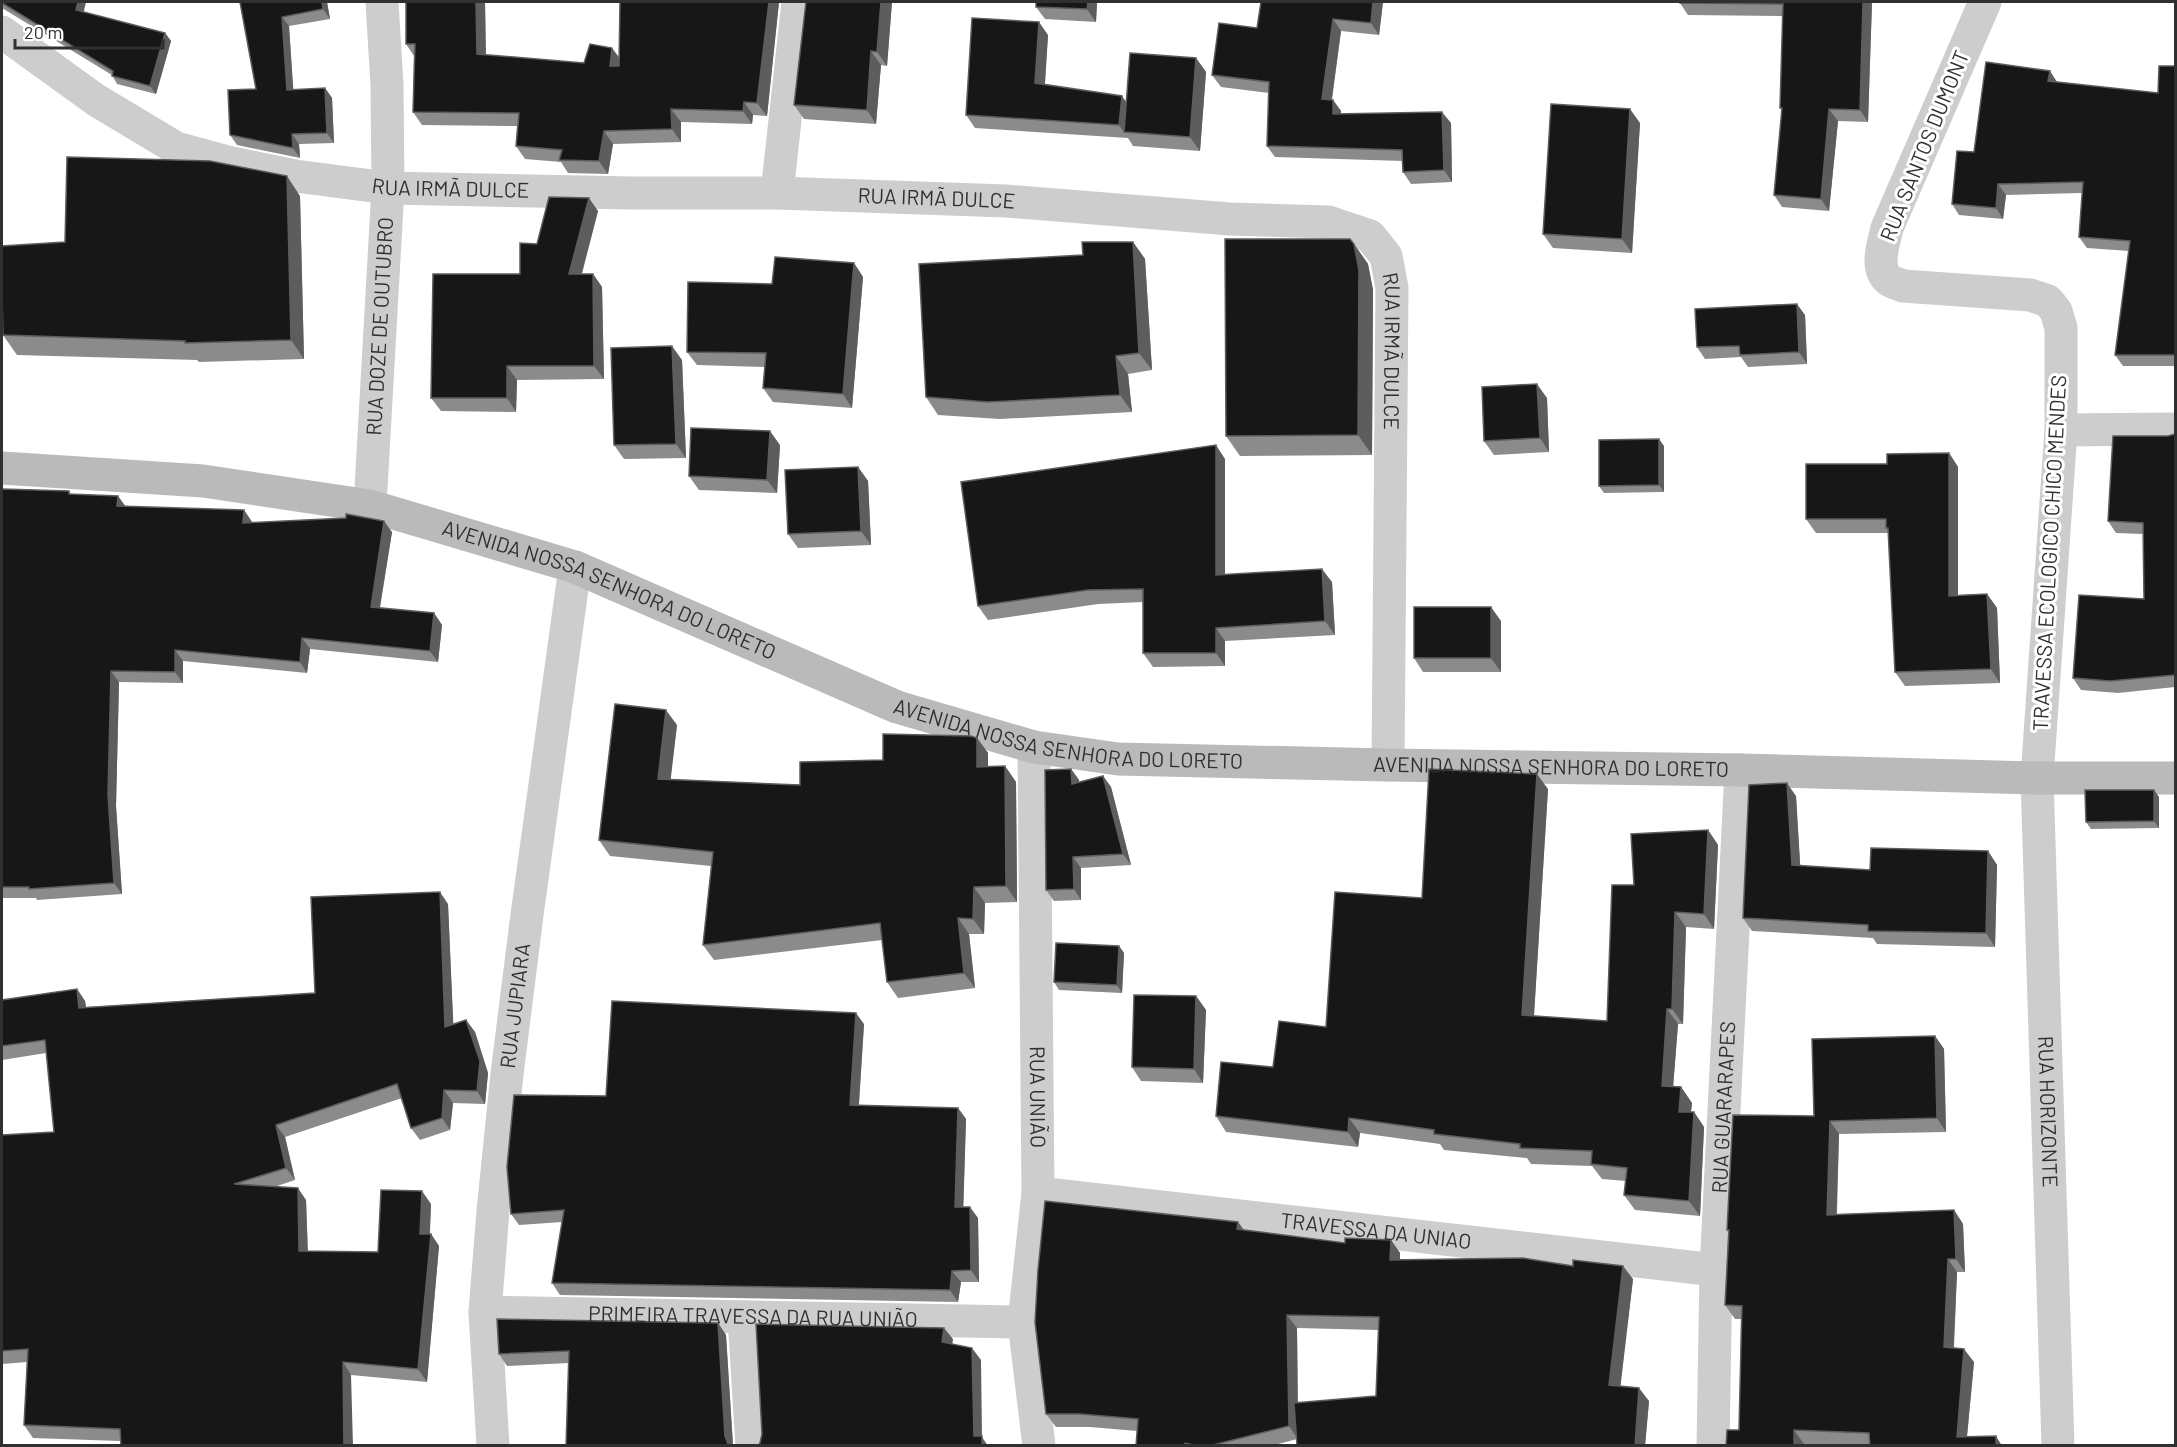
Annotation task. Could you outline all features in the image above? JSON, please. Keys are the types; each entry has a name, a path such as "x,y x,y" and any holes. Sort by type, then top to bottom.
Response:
{"street":[{"name":"RUA DOZE DE OUTUBRO","path":"370,506 388,188 387,85 382,2"},
{"path":"777,193 798,2"},
{"name":"RUA SANTOS DUMONT","path":"1985,2 1887,228 1881,255 1882,269 1888,279 1903,286 2030,295 2048,301 2056,311 2061,328"},
{"name":"RUA IRMÃ DULCE","path":"2,32 96,100 176,148 227,162 295,176 388,188 632,193 777,193 1006,201 1230,219 1328,222 1370,236 1386,256 1392,288 1388,765"},
{"name":"TRAVESSA ECOLOGICO CHICO MENDES","path":"2037,778 2061,430 2061,328"},
{"path":"2061,430 2175,429"},
{"name":"AVENIDA NOSSA SENHORA DO LORETO","path":"2,468 203,481 370,506 575,567 897,707 1034,747 1118,759 1741,770 2037,778 2175,778"},
{"name":"RUA JUPIARA","path":"493,1446 484,1312 508,1063 575,567"},
{"name":"RUA UNIÃO","path":"1034,747 1038,1193 1024,1322 1039,1446"},
{"name":"RUA GUARARAPES","path":"1713,1446 1716,1270 1741,770"},
{"name":"RUA HORIZONTE","path":"2037,778 2058,1446"},
{"name":"TRAVESSA DA UNIAO","path":"1038,1193 1716,1270"},
{"name":"PRIMEIRA TRAVESSA DA RUA UNIÃO","path":"484,1312 1024,1322"},
{"path":"744,1317 752,1446"}],"building":[{"path":"2,2 78,2 76,10 165,33 150,86 112,76 113,71"},
{"path":"240,2 322,2 323,9 282,17 287,90 325,88 327,133 292,134 293,148 230,135 228,90 256,89"},
{"path":"406,2 476,2 477,54 584,63 590,44 612,48 610,66 619,66 620,2 769,2 757,103 744,102 743,111 671,109 672,129 604,131 599,161 559,160 562,150 516,146 519,113 413,112 415,44 406,44"},
{"path":"806,2 881,2 877,52 871,51 867,110 794,105"},
{"path":"1036,2 1088,2 1087,9 1036,7"},
{"path":"1261,2 1373,2 1371,23 1333,19 1322,99 1333,100 1333,114 1442,112 1444,170 1403,172 1402,150 1267,146 1269,82 1212,75 1219,23 1257,28"},
{"path":"1680,2 1863,2 1860,110 1829,109 1821,199 1774,195 1782,108 1780,108 1783,4"},
{"path":"972,18 1039,22 1035,83 1122,96 1119,125 966,115"},
{"path":"1130,53 1196,58 1190,137 1124,132"},
{"path":"1986,62 2050,71 2048,81 2158,93 2159,66 2175,66 2175,355 2115,355 2130,241 2079,237 2083,182 1998,184 1996,208 1952,204 1957,151 1974,152"},
{"path":"1551,104 1630,109 1622,239 1543,234"},
{"path":"67,157 210,161 287,176 291,340 185,343 185,341 3,335 2,246 65,242"},
{"path":"549,197 589,198 569,274 593,274 594,366 507,366 507,398 431,398 433,274 520,274 520,243 537,244"},
{"path":"1225,239 1350,239 1354,244 1359,270 1358,435 1226,436"},
{"path":"1082,242 1133,242 1139,353 1116,356 1120,395 988,402 926,397 919,264 1083,255"},
{"path":"775,257 854,263 843,394 763,388 766,353 687,352 688,282 772,284"},
{"path":"1797,304 1799,352 1740,355 1739,346 1697,347 1695,309"},
{"path":"672,346 676,444 614,445 611,348"},
{"path":"1537,384 1540,438 1484,441 1482,387"},
{"path":"691,428 770,431 767,480 689,476"},
{"path":"2175,434 2175,675 2110,681 2073,678 2079,595 2144,599 2143,523 2108,521 2113,436"},
{"path":"1659,439 1659,485 1599,486 1599,440"},
{"path":"1216,445 1216,575 1322,569 1325,621 1216,628 1216,653 1143,653 1143,589 1088,590 978,606 961,482"},
{"path":"1949,453 1949,596 1987,594 1991,669 1895,672 1886,519 1806,519 1806,464 1887,464 1887,454"},
{"path":"858,467 861,531 788,534 785,470"},
{"path":"2,489 69,491 69,494 118,496 117,506 244,510 243,523 346,518 346,514 384,521 371,607 434,613 430,651 302,638 300,662 175,650 175,672 111,671 108,795 114,883 29,889 29,887 2,887"},
{"path":"1414,607 1491,607 1491,658 1414,658"},
{"path":"615,704 666,710 658,779 800,785 800,762 883,760 883,734 977,738 977,767 1005,766 1006,886 974,887 973,919 958,918 964,973 887,982 880,923 703,945 713,852 599,840"},
{"path":"1071,769 1072,784 1103,776 1123,854 1073,857 1074,889 1046,890 1045,770"},
{"path":"1429,769 1537,774 1522,1015 1607,1021 1612,885 1634,885 1631,834 1708,830 1704,914 1675,912 1672,1009 1667,1009 1662,1086 1681,1087 1679,1112 1694,1112 1689,1201 1624,1195 1627,1168 1591,1164 1592,1151 1520,1148 1520,1144 1434,1134 1434,1130 1349,1118 1348,1132 1216,1116 1221,1062 1273,1067 1279,1021 1326,1027 1335,892 1422,898"},
{"path":"1787,783 1792,865 1870,870 1871,848 1988,851 1986,933 1868,931 1868,925 1743,918 1749,785"},
{"path":"2085,790 2154,790 2154,821 2086,822"},
{"path":"440,892 445,1027 466,1020 480,1061 477,1091 444,1090 442,1118 411,1128 397,1084 276,1125 286,1168 234,1184 298,1188 299,1251 378,1252 381,1190 422,1191 420,1234 431,1234 418,1369 343,1362 344,1446 121,1446 120,1429 24,1425 28,1349 2,1351 2,1135 54,1132 45,1040 2,1046 2,1000 77,989 79,1008 315,993 311,897"},
{"path":"1056,943 1119,946 1117,985 1054,982"},
{"path":"1134,995 1196,996 1194,1069 1132,1067"},
{"path":"612,1001 856,1013 850,1105 958,1108 955,1207 970,1207 971,1270 952,1271 950,1290 552,1283 564,1210 511,1214 507,1167 514,1095 606,1096"},
{"path":"1935,1036 1937,1118 1830,1121 1827,1215 1954,1210 1956,1259 1948,1259 1944,1347 1964,1349 1957,1437 1996,1436 1996,1446 1870,1446 1869,1433 1794,1430 1794,1446 1726,1446 1727,1430 1739,1430 1742,1306 1725,1305 1733,1115 1814,1116 1812,1039"},
{"path":"1045,1201 1238,1222 1237,1229 1345,1243 1345,1238 1391,1240 1390,1260 1523,1258 1573,1266 1573,1260 1623,1266 1609,1385 1639,1388 1635,1446 1297,1446 1294,1403 1376,1396 1379,1317 1287,1315 1289,1426 1209,1446 1185,1443 1184,1446 1136,1446 1138,1419 1080,1414 1046,1414 1035,1322"},
{"path":"497,1319 718,1323 725,1436 729,1446 566,1446 569,1351 499,1354"},
{"path":"756,1324 944,1328 942,1342 972,1348 974,1436 982,1436 982,1446 758,1446 762,1434"}]}
